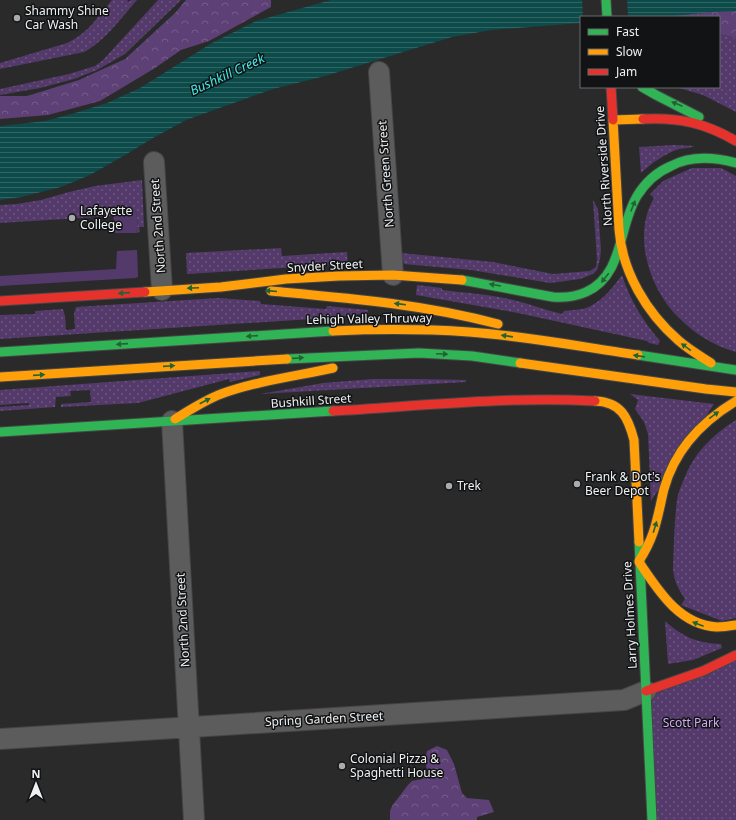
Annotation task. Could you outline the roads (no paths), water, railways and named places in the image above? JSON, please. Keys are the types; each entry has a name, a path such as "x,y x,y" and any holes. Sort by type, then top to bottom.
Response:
{"main road":[{"path":"606,0 607,16"},
{"name":"North Riverside Drive","path":"611,88 621,243"},
{"path":"644,88 654,95 683,107 700,118 708,126"},
{"path":"613,120 678,119 698,122 727,135 736,141"},
{"name":"Snyder Street","path":"0,301 223,287 287,279 393,275 458,280 504,287 550,297 568,298 591,291 604,280 613,266 627,220 636,197 642,188 659,173 677,163 698,158 718,158 736,163"},
{"path":"621,243 634,280 655,318 683,345 719,368"},
{"path":"223,287 377,301 444,311 491,322 574,346"},
{"name":"Lehigh Valley Thruway","path":"0,352 297,333 419,329 475,332 736,370"},
{"path":"0,377 350,355 419,353 485,358 736,392"},
{"path":"172,421 210,398 259,383 419,353"},
{"name":"Bushkill Street","path":"0,432 523,399 600,401 617,407 622,411"},
{"path":"736,401 713,415 694,432 679,452 667,479 650,544 639,562 664,597 686,618 703,626 721,627 736,625"},
{"name":"Larry Holmes Drive","path":"622,411 630,424 633,436 652,820"},
{"path":"646,692 666,683 712,669 736,655"}],"street":[{"name":"North Green Street","path":"378,72 393,275"},
{"name":"North 2nd Street","path":"154,162 162,290"},
{"name":"North 2nd Street","path":"172,421 194,820"},
{"name":"Spring Garden Street","path":"0,739 624,700 646,692"}],"water":[{"name":"Bushkill Creek","path":"331,0 736,0 736,11 674,16 580,16 580,23 491,30 452,37 325,76 273,89 186,120 90,175 61,187 21,197 0,200 0,126 45,121 107,103 140,88 212,43 256,21"}],"place":[{"name":"Shammy Shine Car Wash","path":"17,18"},
{"name":"Lafayette College","path":"72,218"},
{"name":"Frank & Dot's Beer Depot","path":"577,484"},
{"name":"Trek","path":"449,486"},
{"name":"Colonial Pizza & Spaghetti House","path":"342,766"}],"park label":[{"name":"Scott Park","path":"691,723"}]}
